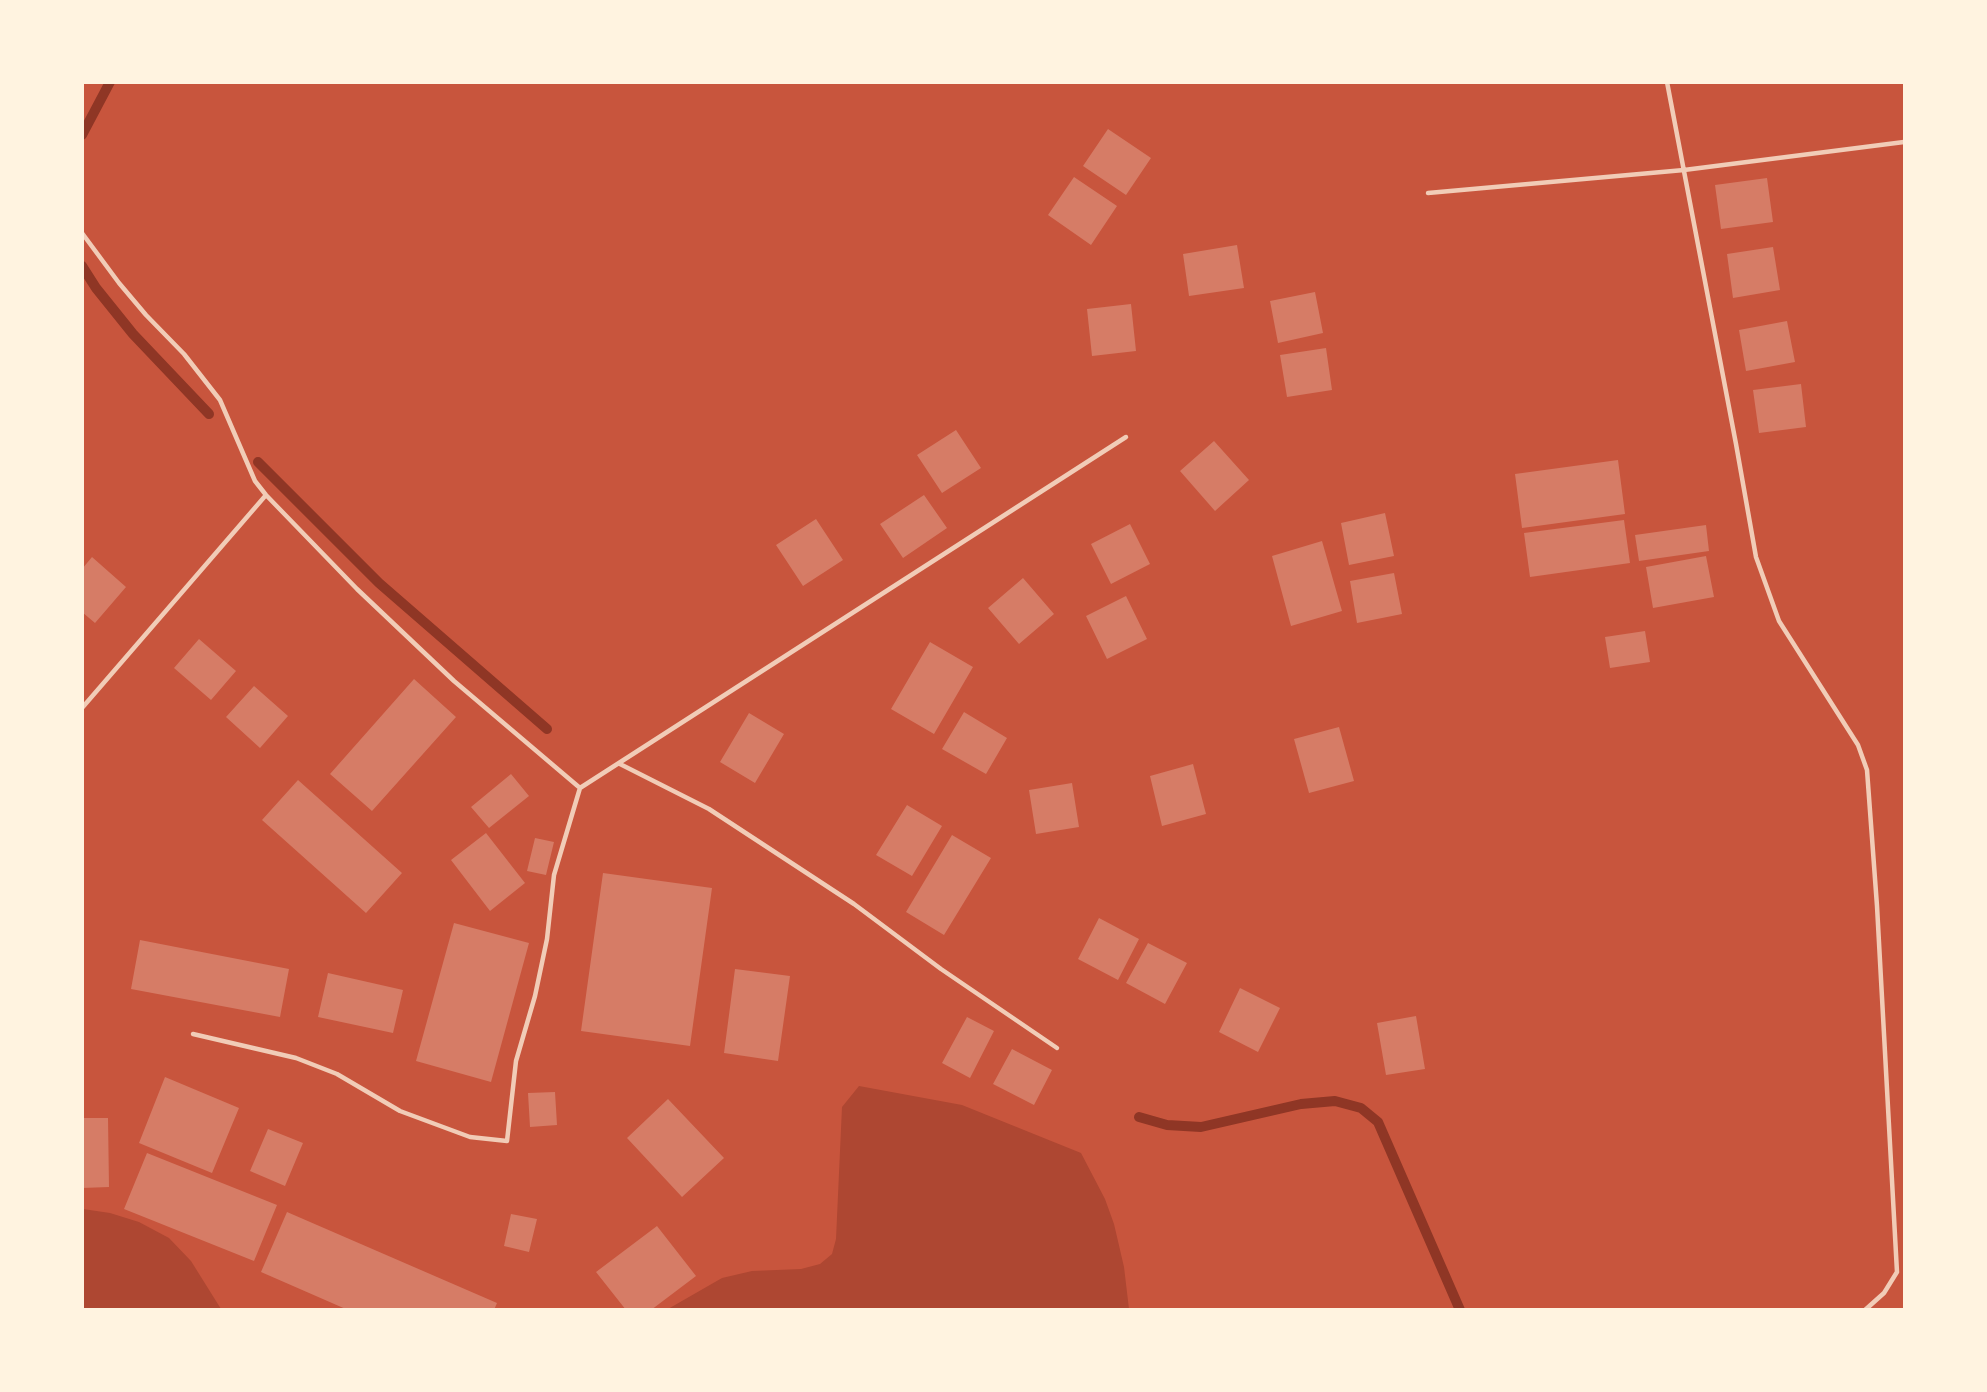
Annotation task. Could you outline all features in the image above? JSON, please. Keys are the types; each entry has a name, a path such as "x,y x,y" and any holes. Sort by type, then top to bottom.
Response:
{"lane":[{"path":"1667,82 1756,557 1779,621 1858,745 1867,770 1877,906 1897,1272"},
{"path":"1428,194 1684,170 1905,142"},
{"path":"82,233 119,283 184,354 220,400 255,481 266,495 357,589 454,681 580,788"},
{"path":"193,1034 296,1058 337,1074 400,1111 470,1137 507,1141 516,1061 535,996 547,939 554,875 580,788 1126,437"},
{"path":"82,708 266,495"},
{"path":"620,764 709,809 854,904 940,969 1057,1048"},
{"path":"1865,1310 1884,1293 1897,1272 1905,1268"}],"shaded area":[{"path":"859,1086 962,1105 1081,1153 1105,1199 1114,1224 1124,1267 1129,1309 668,1309 722,1278 752,1271 801,1269 820,1264 832,1254 836,1239 842,1107"},
{"path":"83,1209 110,1213 139,1222 169,1238 191,1261 221,1309 83,1309"}],"building":[{"path":"1108,129 1151,158 1126,195 1083,166"},
{"path":"1074,177 1117,206 1091,245 1048,215"},
{"path":"1767,178 1773,222 1721,229 1715,185"},
{"path":"1237,245 1244,288 1189,296 1183,254"},
{"path":"1773,247 1780,290 1733,298 1727,254"},
{"path":"1315,292 1323,333 1278,343 1270,301"},
{"path":"1131,304 1136,351 1092,356 1087,309"},
{"path":"1787,321 1795,362 1746,371 1739,330"},
{"path":"1326,348 1332,390 1287,397 1280,355"},
{"path":"1801,384 1806,427 1759,433 1753,390"},
{"path":"956,430 981,468 942,493 917,455"},
{"path":"1214,441 1249,480 1215,511 1180,471"},
{"path":"1618,460 1625,514 1522,528 1515,474"},
{"path":"924,495 947,528 903,558 880,524"},
{"path":"1385,513 1394,556 1349,565 1341,523"},
{"path":"816,519 843,560 803,586 776,545"},
{"path":"1624,520 1630,563 1530,577 1524,533"},
{"path":"1130,524 1150,564 1111,584 1091,544"},
{"path":"1706,525 1709,551 1639,561 1635,535"},
{"path":"1322,541 1342,611 1291,626 1272,556"},
{"path":"1706,556 1714,597 1653,608 1646,567"},
{"path":"92,557 126,587 95,623 82,612 82,569"},
{"path":"1394,573 1402,614 1357,623 1350,581"},
{"path":"1023,578 1054,614 1019,644 988,608"},
{"path":"1126,596 1147,639 1107,659 1086,616"},
{"path":"1645,631 1650,662 1610,668 1605,637"},
{"path":"199,639 236,671 211,700 174,668"},
{"path":"930,642 973,667 934,734 891,709"},
{"path":"414,679 456,717 372,811 330,774"},
{"path":"254,686 288,716 260,748 226,717"},
{"path":"964,712 1007,738 986,774 942,749"},
{"path":"749,713 784,734 755,783 720,762"},
{"path":"1339,727 1354,781 1309,793 1294,739"},
{"path":"1193,764 1206,814 1162,826 1150,776"},
{"path":"511,774 529,796 489,828 471,807"},
{"path":"298,780 402,873 366,913 262,820"},
{"path":"1072,783 1079,827 1036,834 1029,790"},
{"path":"907,805 942,826 912,876 876,855"},
{"path":"486,833 525,883 490,911 451,860"},
{"path":"952,835 991,858 944,935 906,912"},
{"path":"535,838 554,842 546,875 527,871"},
{"path":"603,873 712,888 690,1046 581,1031"},
{"path":"1099,918 1139,939 1118,980 1078,959"},
{"path":"454,923 529,943 491,1082 416,1061"},
{"path":"140,940 289,969 280,1017 131,989"},
{"path":"1148,943 1187,963 1165,1004 1126,983"},
{"path":"735,969 790,976 778,1061 724,1053"},
{"path":"328,973 403,990 393,1033 318,1017"},
{"path":"1240,988 1280,1008 1258,1052 1219,1032"},
{"path":"1416,1016 1425,1069 1386,1075 1377,1023"},
{"path":"967,1017 994,1031 970,1078 942,1063"},
{"path":"1012,1049 1052,1070 1034,1105 993,1084"},
{"path":"165,1077 239,1108 212,1173 139,1143"},
{"path":"555,1092 557,1125 530,1127 528,1093"},
{"path":"668,1099 724,1158 682,1197 627,1138"},
{"path":"82,1118 108,1118 109,1187 82,1188"},
{"path":"268,1129 303,1143 285,1186 250,1171"},
{"path":"147,1153 277,1205 254,1261 124,1209"},
{"path":"287,1212 497,1303 494,1310 348,1310 261,1272"},
{"path":"511,1214 537,1219 529,1252 504,1246"},
{"path":"657,1226 696,1276 651,1310 626,1310 596,1272"}],"waterway":[{"path":"82,135 110,82"},
{"path":"82,266 96,288 133,334 209,414"},
{"path":"258,462 379,583 547,729"},
{"path":"1139,1117 1167,1125 1201,1127 1301,1104 1335,1101 1361,1108 1378,1122 1460,1310"}]}
